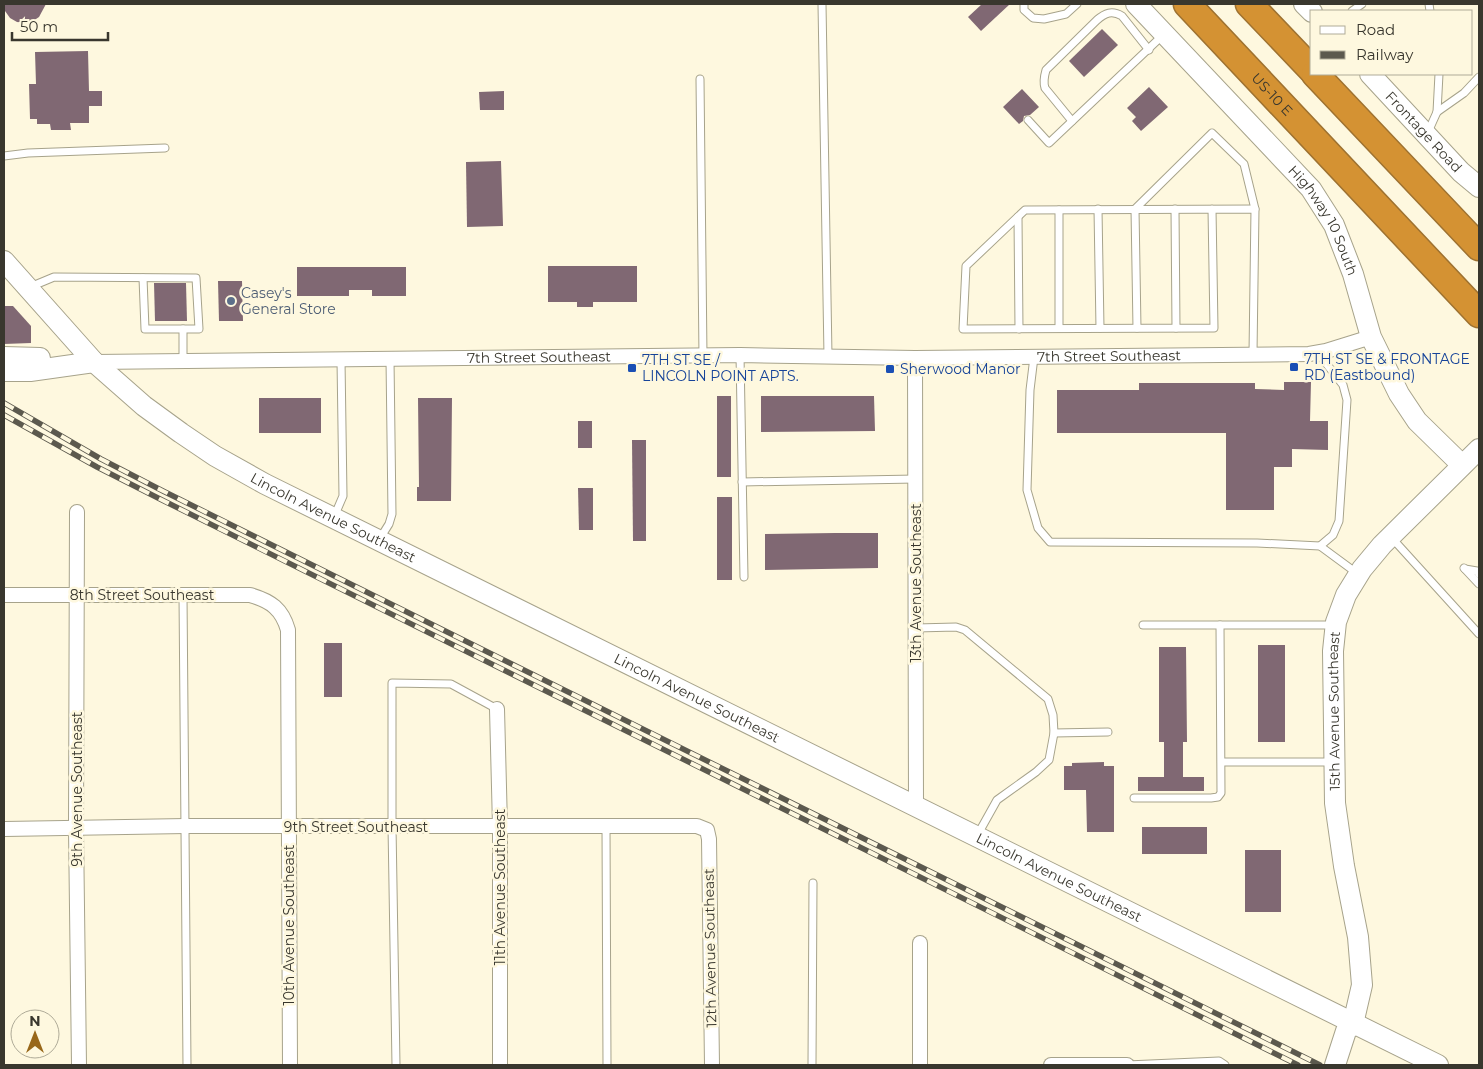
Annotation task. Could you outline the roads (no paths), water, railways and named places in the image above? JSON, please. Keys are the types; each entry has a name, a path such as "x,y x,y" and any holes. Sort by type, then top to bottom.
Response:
{"highway":[{"name":"US-10 E","path":"1187,4 1479,314"},
{"path":"1249,4 1310,68"},
{"path":"1316,75 1479,247"}],"street":[{"name":"Highway 10 South","path":"1136,4 1311,189 1334,225 1354,274 1371,337 1399,394 1418,421 1462,465"},
{"name":"Frontage Road","path":"1371,75 1462,172 1479,186"},
{"name":"Lincoln Avenue Southeast","path":"4,261 20,282 94,362 144,406 215,456 265,484 1438,1065"},
{"name":"7th Street Southeast","path":"4,357 94,362 740,355 915,358 1253,354 1318,352 1371,337"},
{"name":"13th Avenue Southeast","path":"915,358 916,807"},
{"name":"7th Street Southeast","path":"4,371 30,371 94,362"},
{"name":"15th Avenue Southeast","path":"1349,1065 1358,1036 1354,1024 1362,985 1358,937 1344,866 1335,803 1333,651 1336,625 1346,595 1362,569 1479,448"},
{"name":"9th Avenue Southeast","path":"77,512 76,829 79,1065"},
{"name":"8th Street Southeast","path":"4,595 250,595 264,599 276,608"},
{"name":"10th Avenue Southeast","path":"276,608 284,617 288,630 290,1065"},
{"name":"11th Avenue Southeast","path":"497,710 500,826 500,1065"},
{"name":"9th Street Southeast","path":"4,829 186,826 698,826 706,830"},
{"name":"12th Avenue Southeast","path":"706,830 709,839 712,1065"},
{"path":"920,942 920,1065"},
{"name":"15th Avenue Southeast","path":"1335,1065 1346,1032 1354,1024"},
{"path":"1051,1065 1127,1065"}],"lane":[{"path":"822,4 828,356"},
{"path":"1024,4 1024,10 1034,18 1044,19 1066,14 1077,4"},
{"path":"1072,121 1045,88 1043,83 1044,75 1046,70 1097,20 1106,13 1117,13 1122,16 1148,50"},
{"path":"1028,120 1049,143 1164,34"},
{"path":"1427,134 1437,112 1439,75"},
{"path":"1437,112 1464,93 1479,77"},
{"path":"700,79 703,356"},
{"path":"1137,328 1135,210 1212,133 1244,164 1255,209 1253,354"},
{"path":"4,156 28,153 165,148"},
{"path":"1212,209 1214,328 963,328 966,266 1025,210 1135,210 1175,209 1212,209 1255,209"},
{"path":"1175,209 1176,328"},
{"path":"1059,210 1059,328"},
{"path":"1098,210 1100,328"},
{"path":"1018,217 1019,328"},
{"path":"20,282 54,277 196,278 199,328 145,329 143,278"},
{"path":"183,328 183,361"},
{"path":"1318,352 1343,385 1347,400 1339,521 1333,535 1320,546"},
{"path":"740,355 744,577"},
{"path":"1034,357 1030,390 1027,490 1038,528 1050,542 1257,543 1320,546 1358,575"},
{"path":"379,540 389,524 392,514 390,359"},
{"path":"334,518 343,496 341,360"},
{"path":"742,482 916,480"},
{"path":"1391,537 1479,634"},
{"path":"1479,574 1476,571 1464,568 1479,584"},
{"path":"183,595 187,1065"},
{"path":"1143,625 1336,625"},
{"path":"1134,798 1218,797 1221,793 1220,625"},
{"path":"916,628 956,627 965,630 1048,699 1053,715 1054,733 1049,760 1036,772 997,800 976,837"},
{"path":"396,1065 392,683 451,684 497,710"},
{"path":"1054,733 1108,732"},
{"path":"1222,762 1334,762"},
{"path":"606,826 607,1065"},
{"path":"812,1065 813,883"},
{"path":"1127,1065 1219,1061 1225,1065"}],"railway":[{"path":"4,403 101,459 163,491 1320,1065"},
{"path":"4,415 97,467 160,499 1298,1065"}],"place":[{"name":"Casey's General Store","path":"231,301"},
{"name":"7TH ST SE & FRONTAGE RD (Eastbound)","path":"1294,367"},
{"name":"7TH ST SE / LINCOLN POINT APTS.","path":"632,368"},
{"name":"Sherwood Manor","path":"890,369"}]}
